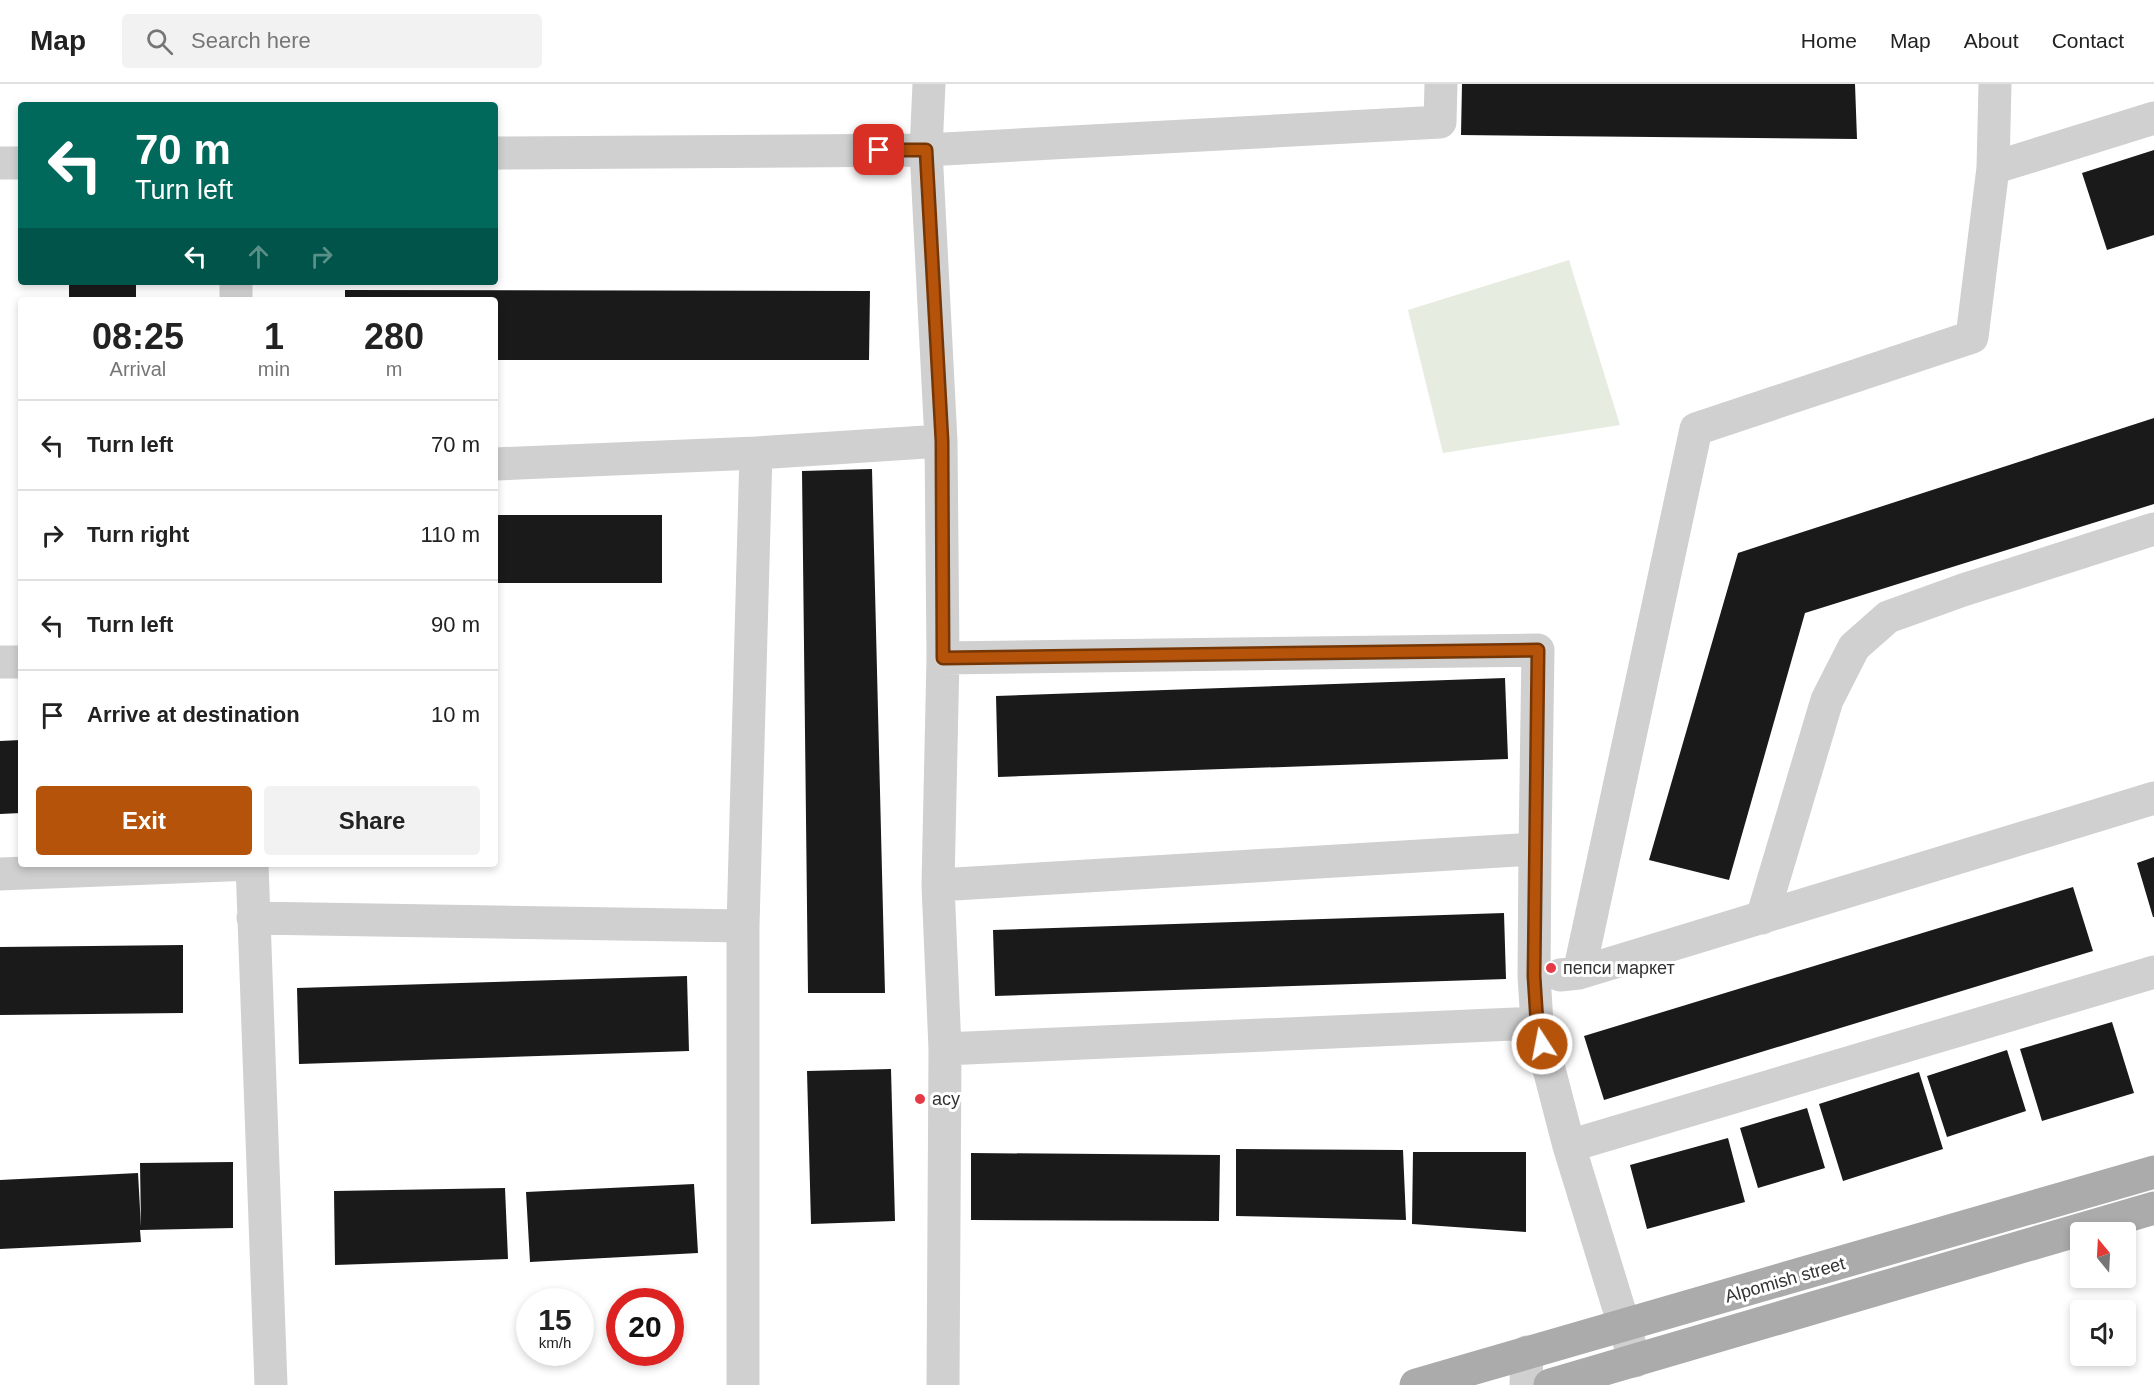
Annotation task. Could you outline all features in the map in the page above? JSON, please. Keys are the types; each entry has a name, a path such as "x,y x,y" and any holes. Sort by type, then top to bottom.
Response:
{"main road":[{"name":"Alpomish street","path":"1416,1385 2154,1172"},
{"name":"Alpomish street","path":"1550,1385 2154,1208"}],"street":[{"path":"929,84 926,150 942,441 943,658 938,885 945,1049 943,1385"},
{"path":"498,153 926,150 1440,122 1441,84"},
{"path":"1579,973 1696,429 1972,336 1993,168 1995,84"},
{"path":"1993,168 2154,118"},
{"path":"0,164 18,163"},
{"path":"498,464 756,453 942,441"},
{"path":"743,1385 743,926 756,453"},
{"path":"1762,918 1827,700 1854,647 1888,617 1963,590 2154,529"},
{"path":"943,658 1538,650 1534,849 1534,976 1537,1023 1569,1146 1635,1361"},
{"path":"0,662 18,662"},
{"path":"1534,976 1579,973 2154,798"},
{"path":"938,885 1534,849"},
{"path":"0,874 176,867"},
{"path":"252,867 271,1385"},
{"path":"253,918 743,926"},
{"path":"1569,1146 2154,972"},
{"path":"945,1049 1537,1023"},
{"path":"1526,1385 1527,1352"}],"shaded area":[{"path":"1569,260 1620,425 1443,453 1408,310"}],"building":[{"path":"1462,84 1855,84 1857,139 1461,135"},
{"path":"2154,150 2154,235 2107,250 2082,173"},
{"path":"69,285 136,285 136,297 69,297"},
{"path":"345,290 870,291 869,360 498,360 498,297 345,297"},
{"path":"2154,418 2154,504 1805,613 1729,880 1649,860 1738,553"},
{"path":"872,469 885,993 808,993 802,471"},
{"path":"498,515 662,515 662,583 498,583"},
{"path":"1505,678 1508,759 998,777 996,696"},
{"path":"18,740 18,813 0,814 0,741"},
{"path":"2154,857 2154,917 2153,917 2137,863"},
{"path":"2073,887 2093,951 1604,1100 1584,1036"},
{"path":"1504,913 1506,979 995,996 993,930"},
{"path":"183,945 183,1013 0,1015 0,947"},
{"path":"687,976 689,1051 299,1064 297,988"},
{"path":"2112,1022 2134,1093 2042,1121 2020,1049"},
{"path":"2007,1050 2026,1111 1947,1137 1927,1076"},
{"path":"891,1069 895,1221 811,1224 807,1071"},
{"path":"1919,1072 1943,1149 1843,1181 1819,1104"},
{"path":"1807,1108 1825,1168 1758,1188 1740,1128"},
{"path":"1728,1138 1745,1202 1647,1229 1630,1165"},
{"path":"1236,1149 1403,1150 1406,1220 1236,1216"},
{"path":"1413,1152 1526,1152 1526,1232 1412,1224"},
{"path":"971,1153 1220,1155 1219,1221 971,1220"},
{"path":"233,1162 233,1228 140,1230 141,1242 0,1249 0,1180 138,1173 141,1227 140,1163"},
{"path":"694,1184 698,1253 530,1262 526,1192"},
{"path":"505,1188 508,1259 335,1265 334,1191"}],"place":[{"name":"пепси маркет","path":"1551,968"},
{"name":"асу","path":"920,1099"}],"route":[{"path":"879,150 926,150 942,441 943,658 1538,650 1534,976 1537,1023 1542,1044"}]}
